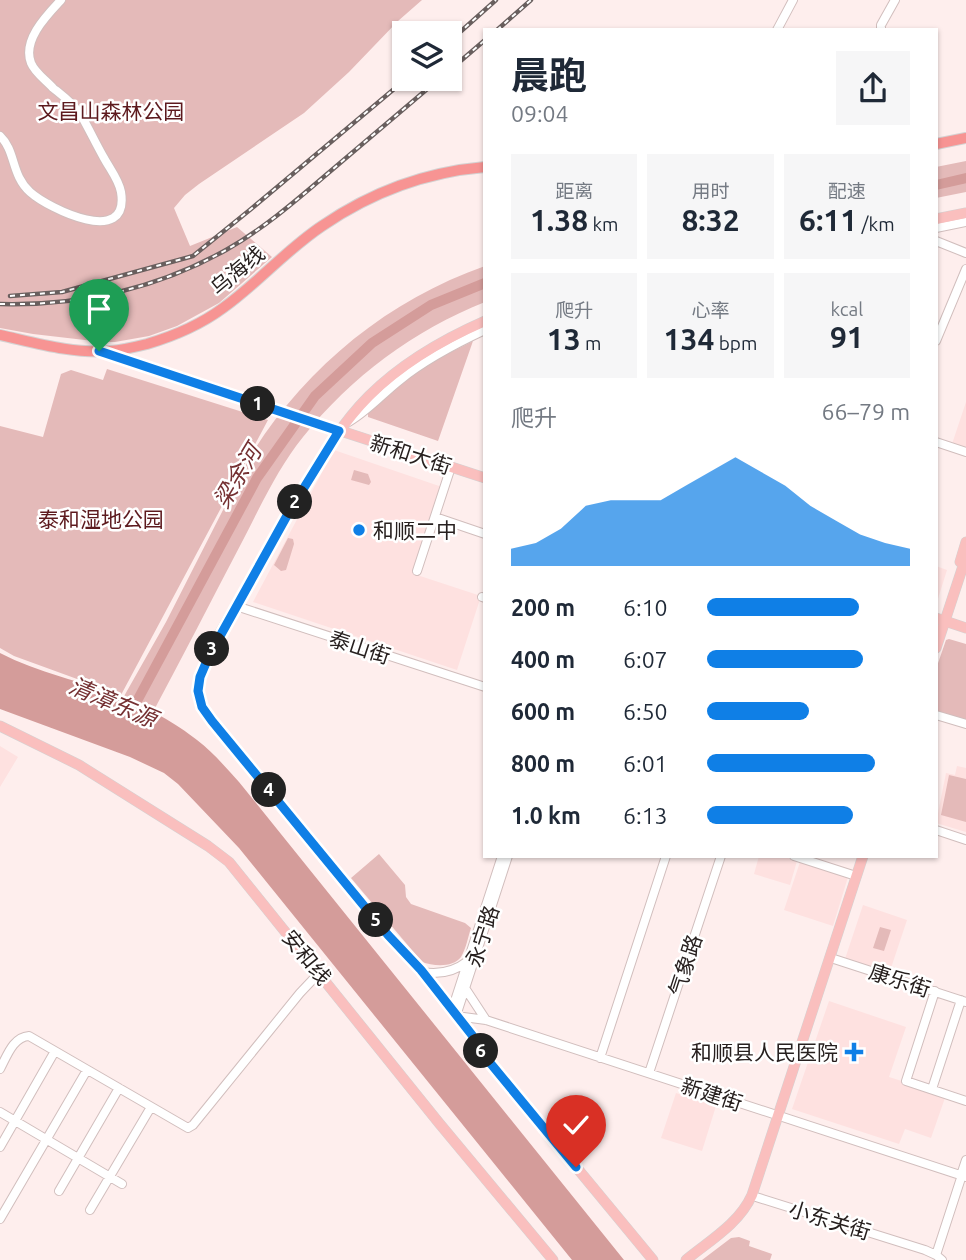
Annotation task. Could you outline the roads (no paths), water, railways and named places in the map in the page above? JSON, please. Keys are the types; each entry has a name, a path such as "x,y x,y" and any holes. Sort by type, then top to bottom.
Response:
{"highway":[{"path":"938,145 966,138"},
{"name":"乌海线","path":"0,335 67,349 99,351 116,351 173,336 212,316 308,236 358,204 395,187 424,178 483,167"}],"main road":[{"path":"938,219 966,213"},
{"path":"483,322 405,366 374,391 341,428 289,512 211,651 200,677 198,691 202,707 388,935 422,972 661,1260"},
{"name":"新和大街","path":"99,351 323,422 483,477"},
{"name":"新和大街","path":"116,351 280,408"},
{"name":"新和大街","path":"341,428 483,470"},
{"path":"939,624 966,542"},
{"path":"939,624 966,557"},
{"path":"939,624 966,628"},
{"path":"939,624 966,634"},
{"name":"安和线","path":"0,726 79,765 219,853 239,873 553,1260"},
{"path":"694,1260 743,1220 757,1197 780,1116 856,876 864,858"},
{"path":"686,1260 743,1212 752,1195 834,959 864,858"},
{"path":"472,1035 477,1047 653,1260"}],"street":[{"path":"0,135 8,146 21,181 41,200 82,219 94,221 107,221 119,212 122,201 120,187 81,115 38,73 30,59 31,43 35,34 61,0"},
{"path":"778,28 793,0"},
{"path":"881,28 895,0"},
{"path":"938,228 966,222"},
{"path":"938,242 966,253"},
{"path":"938,336 966,269"},
{"path":"341,428 358,418 422,363 483,331"},
{"path":"938,443 966,452"},
{"path":"417,571 451,467"},
{"path":"435,517 483,533"},
{"name":"泰山街","path":"236,606 483,686"},
{"path":"938,716 966,724"},
{"path":"938,831 966,840"},
{"name":"永宁路","path":"454,1013 501,858"},
{"name":"永宁路","path":"454,1013 465,988 507,858"},
{"path":"600,1058 665,858"},
{"name":"气象路","path":"649,1073 719,858"},
{"path":"800,858 856,876"},
{"name":"康乐街","path":"834,959 964,1001"},
{"path":"422,972 446,972 459,968 468,961"},
{"path":"0,1069 16,1041 29,1036 188,1128 319,973"},
{"path":"465,988 486,1020"},
{"path":"935,992 906,1081 966,1101"},
{"path":"932,1089 964,1001"},
{"name":"新建街","path":"454,1013 486,1020 963,1176"},
{"path":"0,1147 55,1051"},
{"path":"0,1219 87,1070"},
{"path":"59,1191 119,1088"},
{"path":"90,1210 151,1107"},
{"path":"0,1112 122,1184"},
{"path":"936,1257 966,1160"},
{"name":"小东关街","path":"757,1197 936,1257"}],"water":[{"name":"清漳东源","path":"0,653 29,666 141,705 180,728 214,755 239,782 624,1260 572,1260 239,848 178,784 164,773 130,757 0,709"}],"waterway":[{"name":"梁余河","path":"938,185 966,178"},
{"name":"梁余河","path":"130,714 257,478 315,396 372,343 431,305 483,284"}],"railway":[{"path":"462,30 496,0"},
{"path":"499,28 531,0"},
{"path":"462,60 483,42"},
{"path":"10,296 62,292 193,256 392,91"},
{"path":"0,304 88,298 145,285 199,264 226,250 281,212 425,91"}],"place":[{"name":"和顺二中","path":"359,530"},
{"name":"和顺县人民医院","path":"854,1052"}],"park label":[{"name":"文昌山森林公园","path":"111,111"},
{"name":"泰和湿地公园","path":"101,519"}]}
